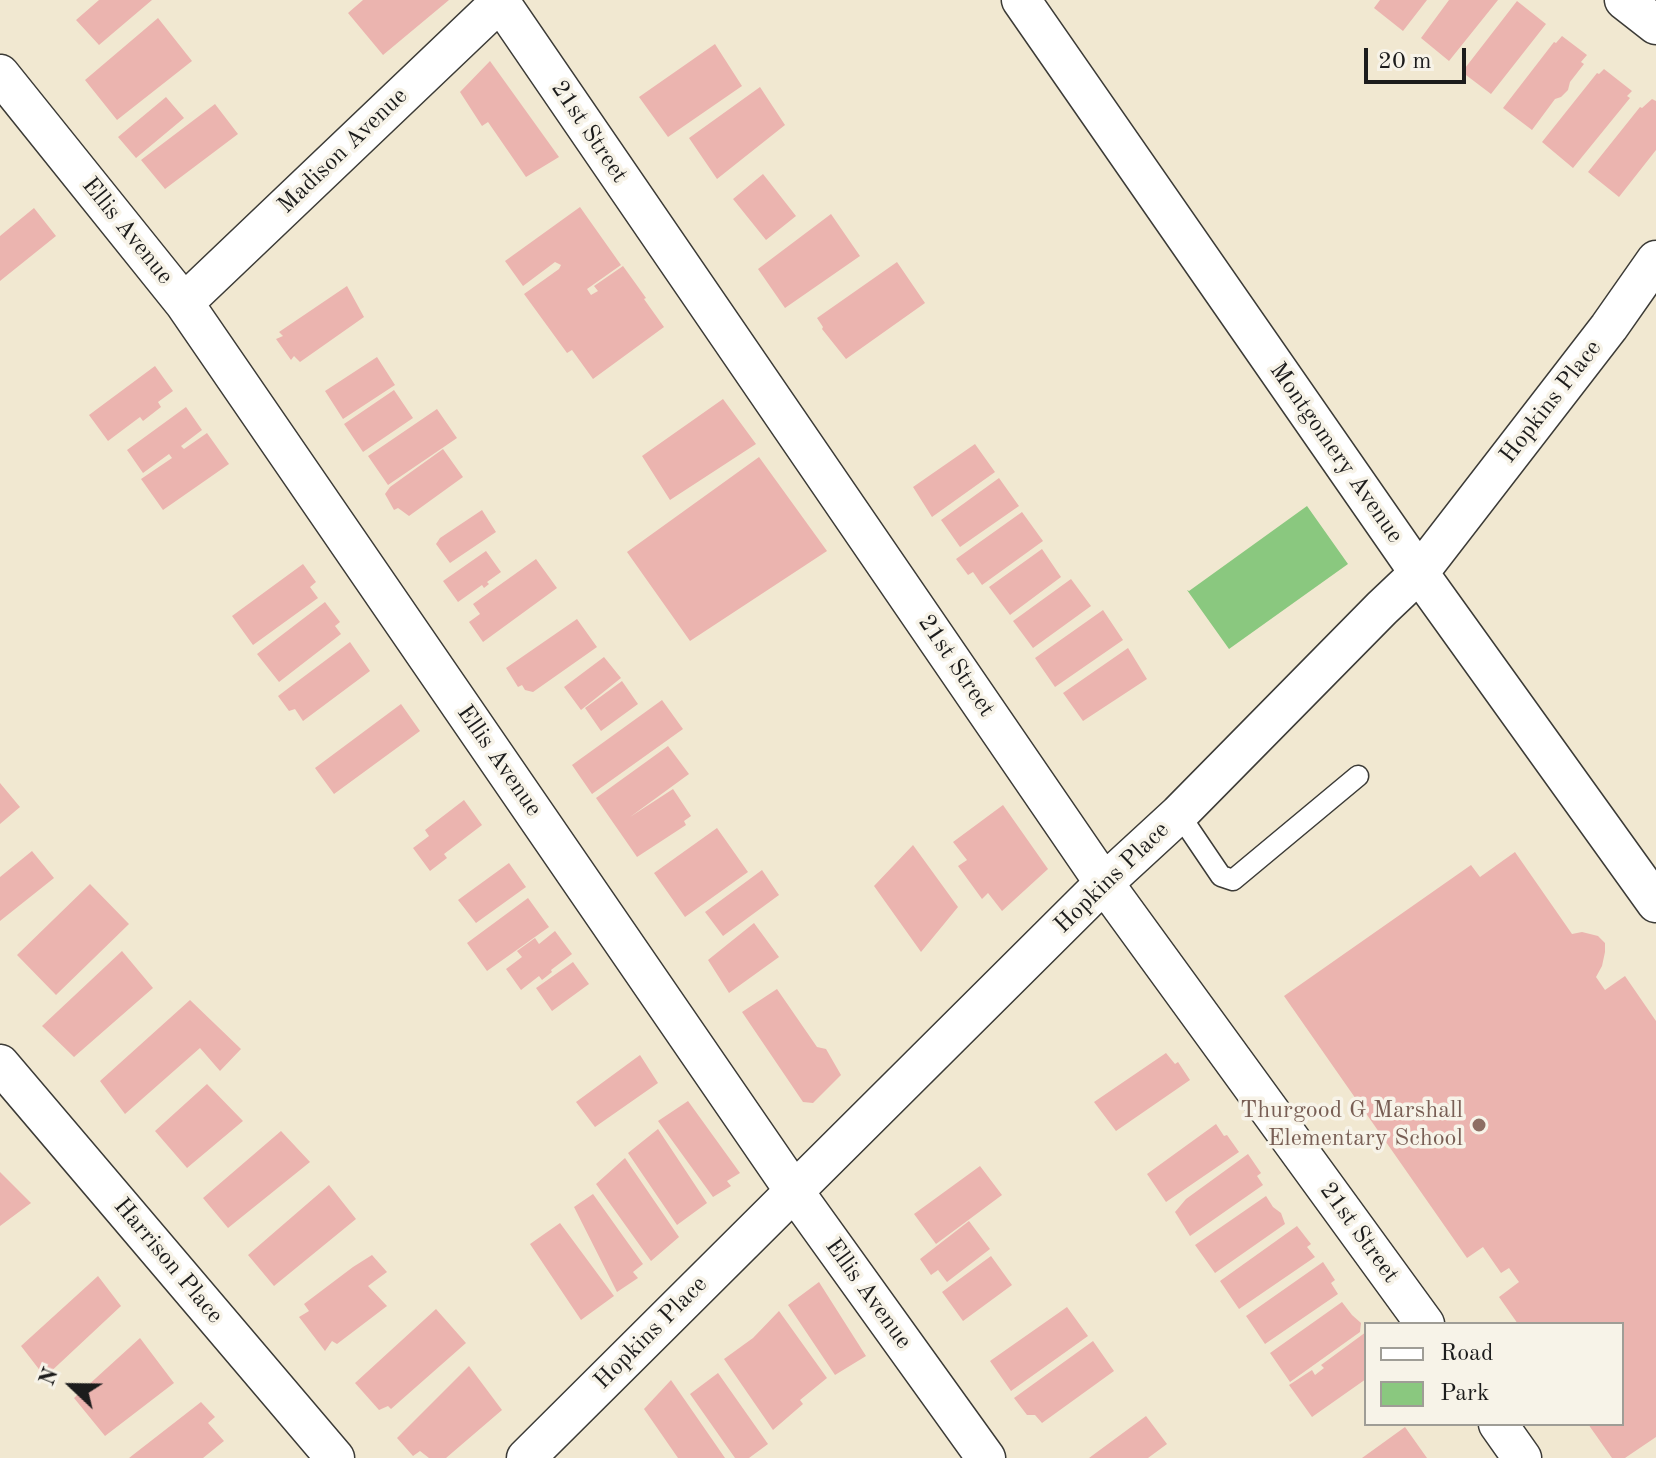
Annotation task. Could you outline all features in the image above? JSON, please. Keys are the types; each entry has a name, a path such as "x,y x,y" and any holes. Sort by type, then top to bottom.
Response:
{"street":[{"name":"Montgomery Avenue","path":"1021,0 1419,573 1656,903"},
{"path":"1624,0 1656,25"},
{"name":"Madison Avenue","path":"184,303 500,1"},
{"name":"21st Street","path":"500,1 1104,883 1424,1322"},
{"name":"Ellis Avenue","path":"0,74 184,303 794,1191 986,1458"},
{"name":"Hopkins Place","path":"526,1458 1419,573 1656,260"},
{"name":"Harrison Place","path":"0,1064 335,1458"}],"lane":[{"path":"1179,814 1221,876 1233,880 1358,776"}],"green space":[{"path":"1307,506 1348,564 1229,649 1187,590"}],"building":[{"path":"99,0 152,0 99,45 76,20"},
{"path":"363,0 449,0 383,55 348,13"},
{"path":"1380,0 1427,0 1403,31 1374,8"},
{"path":"1449,0 1498,0 1449,61 1421,38"},
{"path":"1517,1 1546,24 1491,94 1462,72"},
{"path":"158,18 192,61 117,120 85,80"},
{"path":"1562,36 1587,55 1568,90 1555,99 1532,130 1503,108"},
{"path":"715,44 742,86 668,137 639,97"},
{"path":"490,61 559,157 526,177 488,122 482,126 460,92"},
{"path":"1604,69 1632,91 1627,96 1630,98 1573,168 1542,142 1597,73"},
{"path":"760,87 785,125 717,179 689,138"},
{"path":"166,97 184,118 136,158 118,137"},
{"path":"1652,99 1656,101 1656,150 1619,197 1588,172 1640,107"},
{"path":"215,104 238,134 165,189 141,160"},
{"path":"763,174 796,216 766,240 733,199"},
{"path":"580,207 621,265 587,289 591,295 598,291 594,286 623,266 664,327 593,379 572,350 567,353 524,294 561,265 555,262 523,286 505,261"},
{"path":"34,208 56,236 0,281 0,236"},
{"path":"831,214 860,256 785,308 758,269"},
{"path":"897,262 925,303 846,359 817,318"},
{"path":"347,286 364,317 300,362 294,356 291,360 276,339 283,336 279,332"},
{"path":"377,357 395,385 343,419 325,391"},
{"path":"155,366 173,391 158,402 161,407 143,421 140,417 108,441 89,415"},
{"path":"394,390 413,418 363,452 344,424"},
{"path":"723,399 756,444 670,500 642,456"},
{"path":"186,407 202,430 181,446 184,449 207,433 229,464 163,510 141,479 172,458 169,454 143,473 127,450"},
{"path":"437,409 457,438 388,485 368,456"},
{"path":"975,444 995,472 932,517 913,487"},
{"path":"443,449 463,477 409,516 398,508 394,510 385,494 390,487"},
{"path":"759,457 827,551 690,641 627,552"},
{"path":"999,478 1019,506 960,547 941,520"},
{"path":"482,510 496,532 450,563 436,544 440,538"},
{"path":"1022,512 1043,541 982,585 973,572 968,575 956,559"},
{"path":"1042,549 1061,577 1010,615 989,587"},
{"path":"486,551 501,572 484,588 482,585 458,602 443,581"},
{"path":"536,559 557,588 483,642 469,622 480,614 473,604"},
{"path":"303,564 316,582 310,587 318,598 253,645 232,616"},
{"path":"1071,579 1091,606 1033,648 1013,621"},
{"path":"325,602 340,622 335,626 341,634 279,682 257,654"},
{"path":"1103,610 1123,640 1055,687 1035,658"},
{"path":"577,619 597,647 533,692 525,690 522,685 518,687 506,668"},
{"path":"350,642 370,671 303,721 295,709 289,711 278,696"},
{"path":"1128,648 1147,679 1083,721 1063,693"},
{"path":"604,657 621,678 581,710 564,687"},
{"path":"622,681 638,704 601,731 585,708"},
{"path":"662,700 683,729 592,794 572,765"},
{"path":"401,704 420,731 334,794 315,768"},
{"path":"668,746 689,774 630,817 673,789 691,816 684,821 686,825 637,857 596,798"},
{"path":"0,783 20,807 0,824"},
{"path":"464,800 482,825 444,854 447,858 430,871 413,848 429,836 425,830"},
{"path":"1003,805 1048,869 1002,911 988,893 982,899 958,866 967,860 953,842"},
{"path":"717,828 748,872 685,917 654,873"},
{"path":"913,845 958,907 921,952 874,886"},
{"path":"32,851 54,878 0,921 0,877"},
{"path":"1515,852 1572,934 1582,932 1598,936 1605,943 1602,966 1596,977 1605,990 1625,976 1656,1021 1656,1437 1625,1458 1612,1458 1589,1426 1624,1426 1624,1322 1517,1322 1499,1297 1519,1282 1509,1268 1501,1273 1483,1247 1467,1258 1284,996 1471,865 1480,877"},
{"path":"509,863 526,887 476,923 458,900"},
{"path":"762,870 779,895 723,936 705,912"},
{"path":"90,884 129,924 56,995 17,955"},
{"path":"528,898 549,927 487,971 467,943"},
{"path":"754,923 779,957 729,993 708,960"},
{"path":"555,931 572,954 542,980 539,976 521,990 506,969 522,957 517,951 535,938 539,944"},
{"path":"122,951 153,988 74,1057 42,1026"},
{"path":"573,962 589,984 552,1011 536,988"},
{"path":"777,989 817,1047 826,1049 841,1075 813,1103 803,1102 742,1012"},
{"path":"190,1000 241,1049 220,1071 200,1048 125,1114 100,1081"},
{"path":"1166,1053 1175,1064 1178,1062 1190,1080 1116,1131 1094,1102"},
{"path":"640,1055 658,1083 595,1127 576,1102"},
{"path":"207,1084 243,1121 187,1168 155,1131"},
{"path":"688,1101 740,1173 727,1181 731,1186 713,1197 658,1121"},
{"path":"1216,1124 1239,1152 1166,1202 1147,1174"},
{"path":"658,1129 707,1203 677,1225 628,1153"},
{"path":"281,1131 310,1162 228,1228 203,1198"},
{"path":"1248,1154 1261,1173 1257,1176 1263,1185 1190,1236 1175,1212 1186,1199"},
{"path":"625,1158 679,1237 651,1261 596,1184"},
{"path":"980,1166 1002,1195 936,1244 914,1214"},
{"path":"0,1172 31,1203 0,1226"},
{"path":"329,1185 356,1219 274,1286 248,1255"},
{"path":"593,1194 643,1264 633,1272 638,1278 617,1292 574,1207"},
{"path":"1266,1196 1281,1213 1285,1224 1215,1273 1195,1245"},
{"path":"969,1221 990,1249 947,1282 938,1270 931,1275 920,1259"},
{"path":"560,1223 614,1296 581,1320 530,1244"},
{"path":"1297,1226 1311,1244 1307,1247 1315,1257 1239,1309 1220,1281"},
{"path":"372,1255 387,1272 368,1286 387,1306 337,1344 332,1341 325,1351 299,1317 309,1311 304,1304"},
{"path":"991,1256 1012,1285 963,1321 942,1292"},
{"path":"1323,1262 1335,1280 1331,1283 1338,1294 1265,1344 1246,1316"},
{"path":"98,1276 121,1306 45,1377 21,1346"},
{"path":"819,1282 866,1356 835,1375 788,1305"},
{"path":"1342,1302 1361,1323 1360,1332 1290,1382 1270,1353"},
{"path":"1067,1307 1088,1336 1011,1391 990,1361"},
{"path":"436,1309 466,1343 391,1409 388,1406 379,1410 355,1383"},
{"path":"779,1311 827,1378 800,1400 803,1404 773,1430 724,1359 753,1338"},
{"path":"1364,1333 1364,1380 1312,1417 1289,1385 1312,1370 1315,1375 1324,1368 1321,1365"},
{"path":"140,1338 174,1383 105,1436 74,1398"},
{"path":"1093,1341 1114,1371 1042,1423 1035,1415 1027,1415 1014,1398"},
{"path":"469,1366 502,1410 446,1458 429,1458 420,1451 413,1456 397,1438"},
{"path":"718,1373 768,1444 749,1458 735,1458 690,1394"},
{"path":"671,1380 725,1458 678,1458 644,1409"},
{"path":"201,1402 215,1417 208,1423 224,1441 203,1458 129,1458"},
{"path":"1146,1416 1167,1444 1148,1458 1089,1458"},
{"path":"1405,1427 1427,1458 1362,1458"}],"place":[{"name":"Thurgood G Marshall Elementary School","path":"1479,1125"}]}
